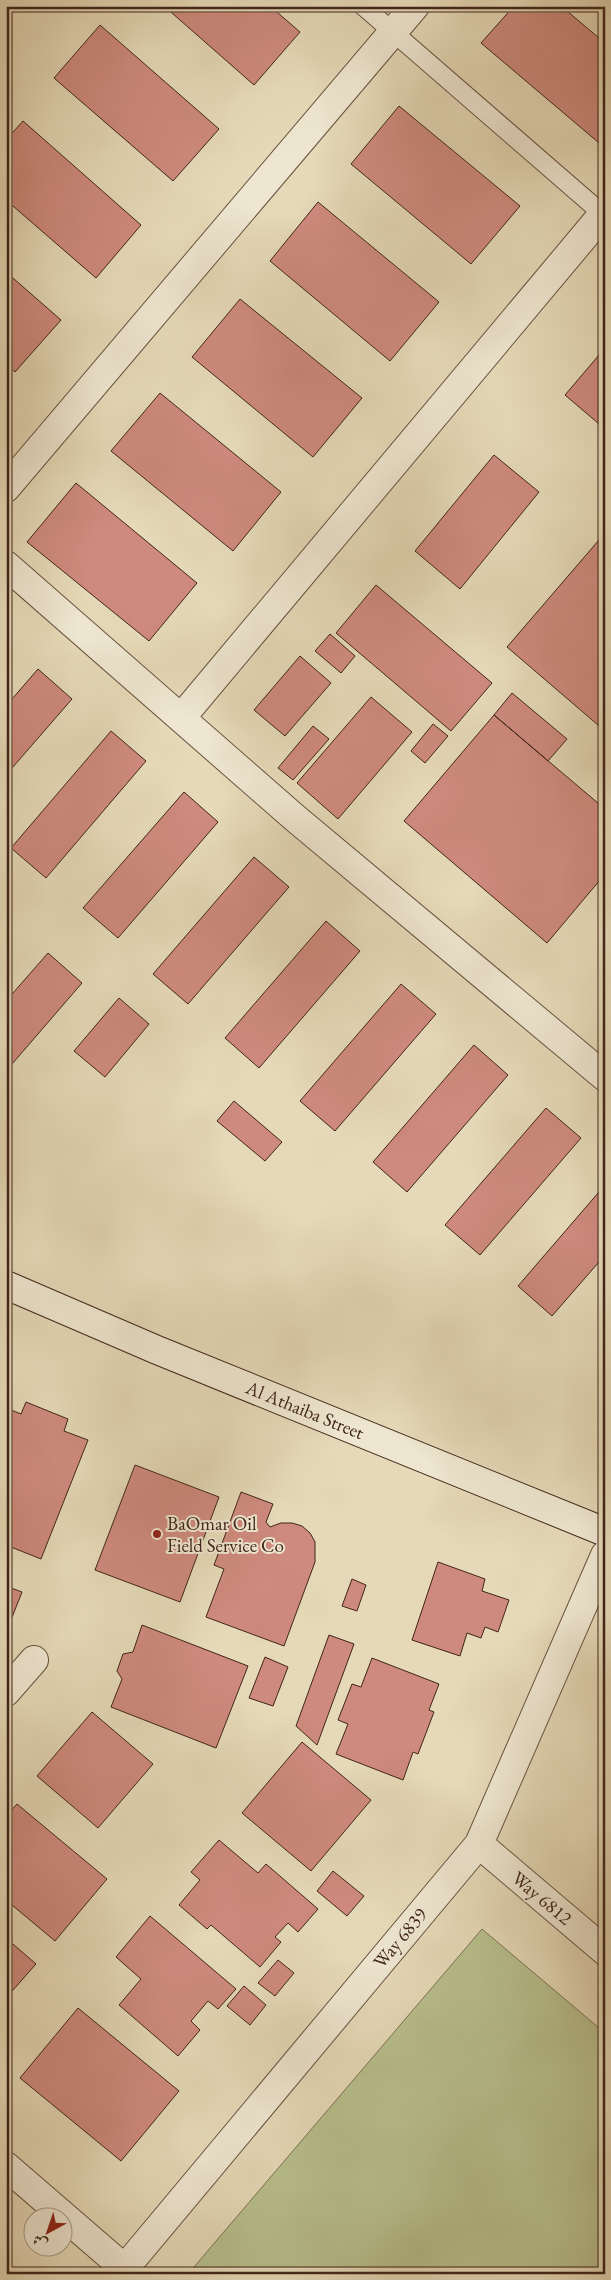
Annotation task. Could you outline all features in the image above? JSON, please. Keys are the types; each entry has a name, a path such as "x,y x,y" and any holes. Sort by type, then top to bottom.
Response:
{"street":[{"path":"6,488 414,6"},
{"path":"182,718 604,215"},
{"path":"6,566 303,824 605,1077"},
{"name":"Al Athaiba Street","path":"6,1285 157,1350 605,1532"},
{"name":"Way 6839","path":"122,2271 478,1844 605,1555"},
{"path":"6,1692 34,1660"},
{"name":"Way 6812","path":"478,1844 605,1952"},
{"path":"6,2166 122,2271"}],"lane":[{"path":"363,6 604,215"}],"green space":[{"path":"482,1929 605,2033 605,2274 188,2274"}],"building":[{"path":"164,6 270,6 300,32 254,85"},
{"path":"514,6 561,6 605,43 605,148 481,43"},
{"path":"100,25 219,129 173,181 54,78"},
{"path":"399,106 520,206 471,264 351,164"},
{"path":"23,121 141,225 96,278 6,200 6,140"},
{"path":"318,202 439,302 390,361 270,261"},
{"path":"6,272 61,320 15,372 6,364"},
{"path":"240,299 362,398 313,457 192,357"},
{"path":"605,348 605,429 565,395"},
{"path":"160,393 281,492 233,551 111,451"},
{"path":"494,455 539,492 460,589 415,551"},
{"path":"76,483 197,583 149,641 27,542"},
{"path":"605,533 605,731 507,647"},
{"path":"376,585 492,683 451,731 336,633"},
{"path":"330,634 355,656 341,673 315,651"},
{"path":"300,656 331,683 285,736 254,710"},
{"path":"38,669 72,699 6,775 6,706"},
{"path":"512,693 567,739 548,761 494,715"},
{"path":"371,697 412,732 338,819 297,783"},
{"path":"494,715 605,809 605,874 547,943 404,821"},
{"path":"433,724 448,736 425,763 411,751"},
{"path":"313,726 329,739 293,780 278,768"},
{"path":"111,731 146,761 46,878 11,848"},
{"path":"184,792 218,822 118,938 83,908"},
{"path":"254,857 289,887 188,1004 153,974"},
{"path":"326,921 360,951 259,1068 225,1038"},
{"path":"48,953 82,983 6,1071 6,1001"},
{"path":"401,984 436,1014 335,1131 300,1101"},
{"path":"119,998 149,1024 105,1077 74,1051"},
{"path":"474,1045 508,1075 407,1192 373,1162"},
{"path":"234,1101 282,1142 265,1161 217,1121"},
{"path":"546,1108 581,1138 480,1255 445,1225"},
{"path":"605,1185 605,1255 552,1316 518,1286"},
{"path":"26,1402 68,1419 64,1431 88,1440 41,1559 6,1545 6,1408 21,1414"},
{"name":"BaOmar Oil Field Service Co","path":"135,1465 219,1497 180,1602 95,1570"},
{"path":"241,1492 273,1504 266,1522 270,1527 281,1523 292,1523 302,1526 310,1533 315,1542 315,1562 284,1646 206,1617 224,1569 214,1565"},
{"path":"438,1562 485,1579 482,1591 509,1600 498,1632 485,1627 481,1638 467,1633 460,1656 412,1640"},
{"path":"352,1579 366,1585 357,1611 342,1606"},
{"path":"6,1586 22,1592 9,1625 6,1624"},
{"path":"142,1625 248,1666 216,1748 111,1707 122,1679 117,1671 123,1654 133,1652"},
{"path":"329,1635 354,1644 317,1745 296,1726"},
{"path":"265,1657 288,1667 273,1706 249,1698"},
{"path":"372,1658 439,1684 429,1710 434,1712 418,1754 413,1752 403,1780 336,1754 348,1724 338,1720 352,1684 361,1687"},
{"path":"92,1712 153,1764 98,1828 37,1776"},
{"path":"302,1742 371,1800 311,1871 242,1813"},
{"path":"17,1804 107,1879 55,1941 6,1900 6,1816"},
{"path":"219,1840 258,1873 266,1864 318,1909 298,1932 288,1923 275,1937 281,1942 260,1967 211,1925 207,1929 179,1905 200,1880 191,1872"},
{"path":"333,1871 364,1896 347,1916 317,1891"},
{"path":"150,1916 236,1989 218,2009 208,2001 191,2021 200,2030 178,2056 119,2005 141,1979 116,1957"},
{"path":"6,1938 36,1964 6,1998"},
{"path":"278,1960 294,1973 275,1996 258,1983"},
{"path":"244,1986 266,2005 250,2025 227,2006"},
{"path":"78,2008 179,2091 121,2161 20,2078"}],"place":[{"name":"BaOmar Oil Field Service Co","path":"157,1534"}]}
